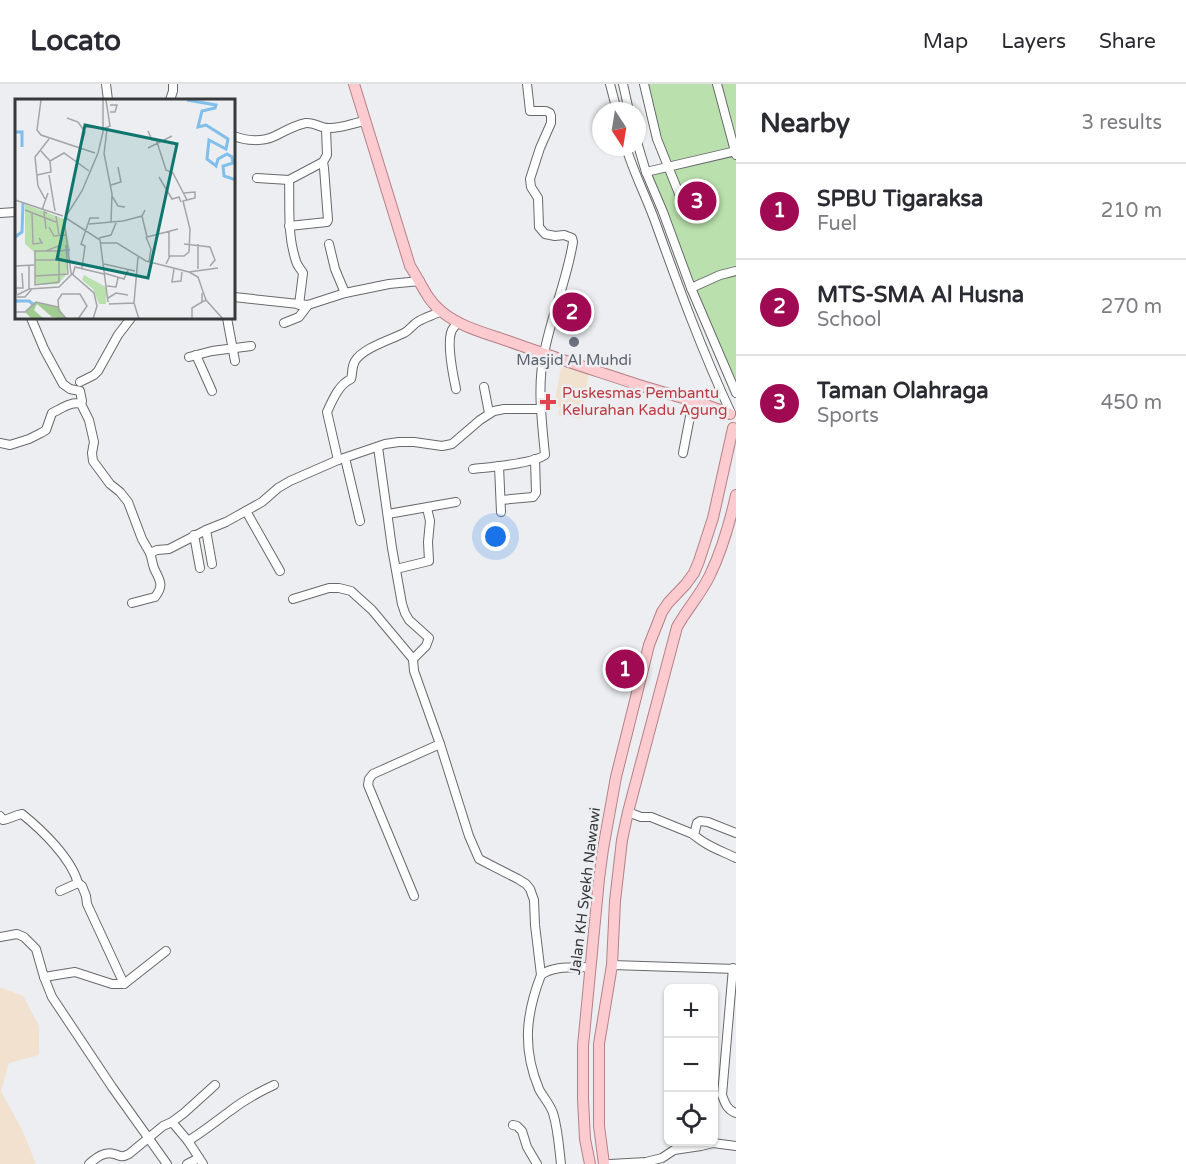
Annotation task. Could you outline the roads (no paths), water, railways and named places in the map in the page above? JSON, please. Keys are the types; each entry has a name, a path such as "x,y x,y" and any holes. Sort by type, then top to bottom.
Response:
{"main road":[{"path":"354,84 410,266 423,289 441,311 471,328 544,354 732,412 730,424 734,429"},
{"name":"Jalan KH Syekh Nawawi","path":"589,1164 585,1139 583,1046 603,849 616,777 648,646 657,622 668,603 686,584 699,561 713,518 734,429"},
{"name":"Jalan KH Syekh Nawawi","path":"604,1164 599,1126 599,1044 612,965 616,891 622,840 677,627 710,576 736,495"},
{"path":"627,732 648,736"},
{"path":"624,748 643,753"}],"street":[{"path":"106,84 108,99"},
{"path":"170,99 172,84"},
{"path":"473,469 541,458 545,455 541,409 544,354 573,242 572,238 545,234 539,227 538,198 531,187 530,179 551,123 551,116 546,111 530,111 527,84"},
{"path":"610,84 614,102"},
{"path":"623,84 627,102"},
{"path":"644,84 653,128 684,206"},
{"path":"646,172 736,153 717,84"},
{"path":"236,136 255,140 273,137 306,123 336,129 365,121"},
{"path":"257,178 285,181 323,162 327,155 326,128"},
{"path":"629,156 719,388 732,412"},
{"path":"641,156 691,288 736,393"},
{"path":"289,226 328,221 323,162"},
{"path":"284,323 298,317 303,305 303,273 296,264 289,226 289,180"},
{"path":"329,244 335,269 345,293"},
{"path":"691,288 720,275 736,271"},
{"path":"236,297 303,305 345,293 389,284 420,281"},
{"path":"360,521 327,412 346,380 351,379 351,368 360,355 407,332 421,320 441,311"},
{"path":"32,320 63,384 70,389 80,391 81,404 89,420 94,442 93,461 110,484 128,502 142,539 150,553 160,588 155,597 132,603"},
{"path":"80,382 98,371 118,335 129,320"},
{"path":"227,320 235,361"},
{"path":"456,389 450,342 451,332 459,322"},
{"path":"212,391 193,356 251,346"},
{"path":"484,387 489,413"},
{"path":"683,453 693,401"},
{"path":"0,443 10,445 35,436 46,430 52,413 66,406 81,404"},
{"path":"150,553 168,549 226,522 262,502 290,481 342,459 399,442 442,446 452,444 489,413 504,409 541,409"},
{"path":"378,447 396,569 405,613 409,620 429,639 426,646 413,658"},
{"path":"501,500 535,495 535,459"},
{"path":"499,466 501,512"},
{"path":"388,514 456,502"},
{"path":"396,569 429,561 430,521 427,508"},
{"path":"246,511 280,571"},
{"path":"206,530 212,564"},
{"path":"194,536 200,568"},
{"path":"293,599 329,588 351,591 372,610 413,658 414,671 469,836 479,859 519,879 530,889 534,900 541,975"},
{"path":"414,896 368,785 369,778 440,744"},
{"path":"628,812 641,817 651,817 694,835 736,858"},
{"path":"0,816 3,820 22,814 64,857 76,874 78,883 82,886 87,904 124,984"},
{"path":"694,835 697,823 700,821 736,833"},
{"path":"60,891 78,883"},
{"path":"0,937 17,934 24,937 36,949 52,997 167,1164"},
{"path":"44,977 75,972 112,984 124,984 166,951"},
{"path":"612,965 735,969 722,1095 726,1105 736,1113"},
{"path":"561,1164 556,1126 550,1107 539,1089 531,1060 527,1036 528,1017 532,997 545,971 590,967"},
{"path":"89,1164 96,1158 109,1153 118,1157 129,1154 216,1085"},
{"path":"188,1141 245,1100 274,1085"},
{"path":"172,1122 201,1161 187,1164"},
{"path":"513,1125 522,1131 527,1147 537,1164"},
{"path":"610,1164 646,1162 662,1158 674,1150 713,1143 736,1146"}],"place":[{"name":"Taman Olahraga","path":"697,201"},
{"name":"MTS-SMA Al Husna","path":"572,312"},
{"name":"Masjid Al Muhdi","path":"574,342"},
{"name":"Puskesmas Pembantu Kelurahan Kadu Agung","path":"548,402"},
{"name":"SPBU Tigaraksa","path":"625,669"}]}
